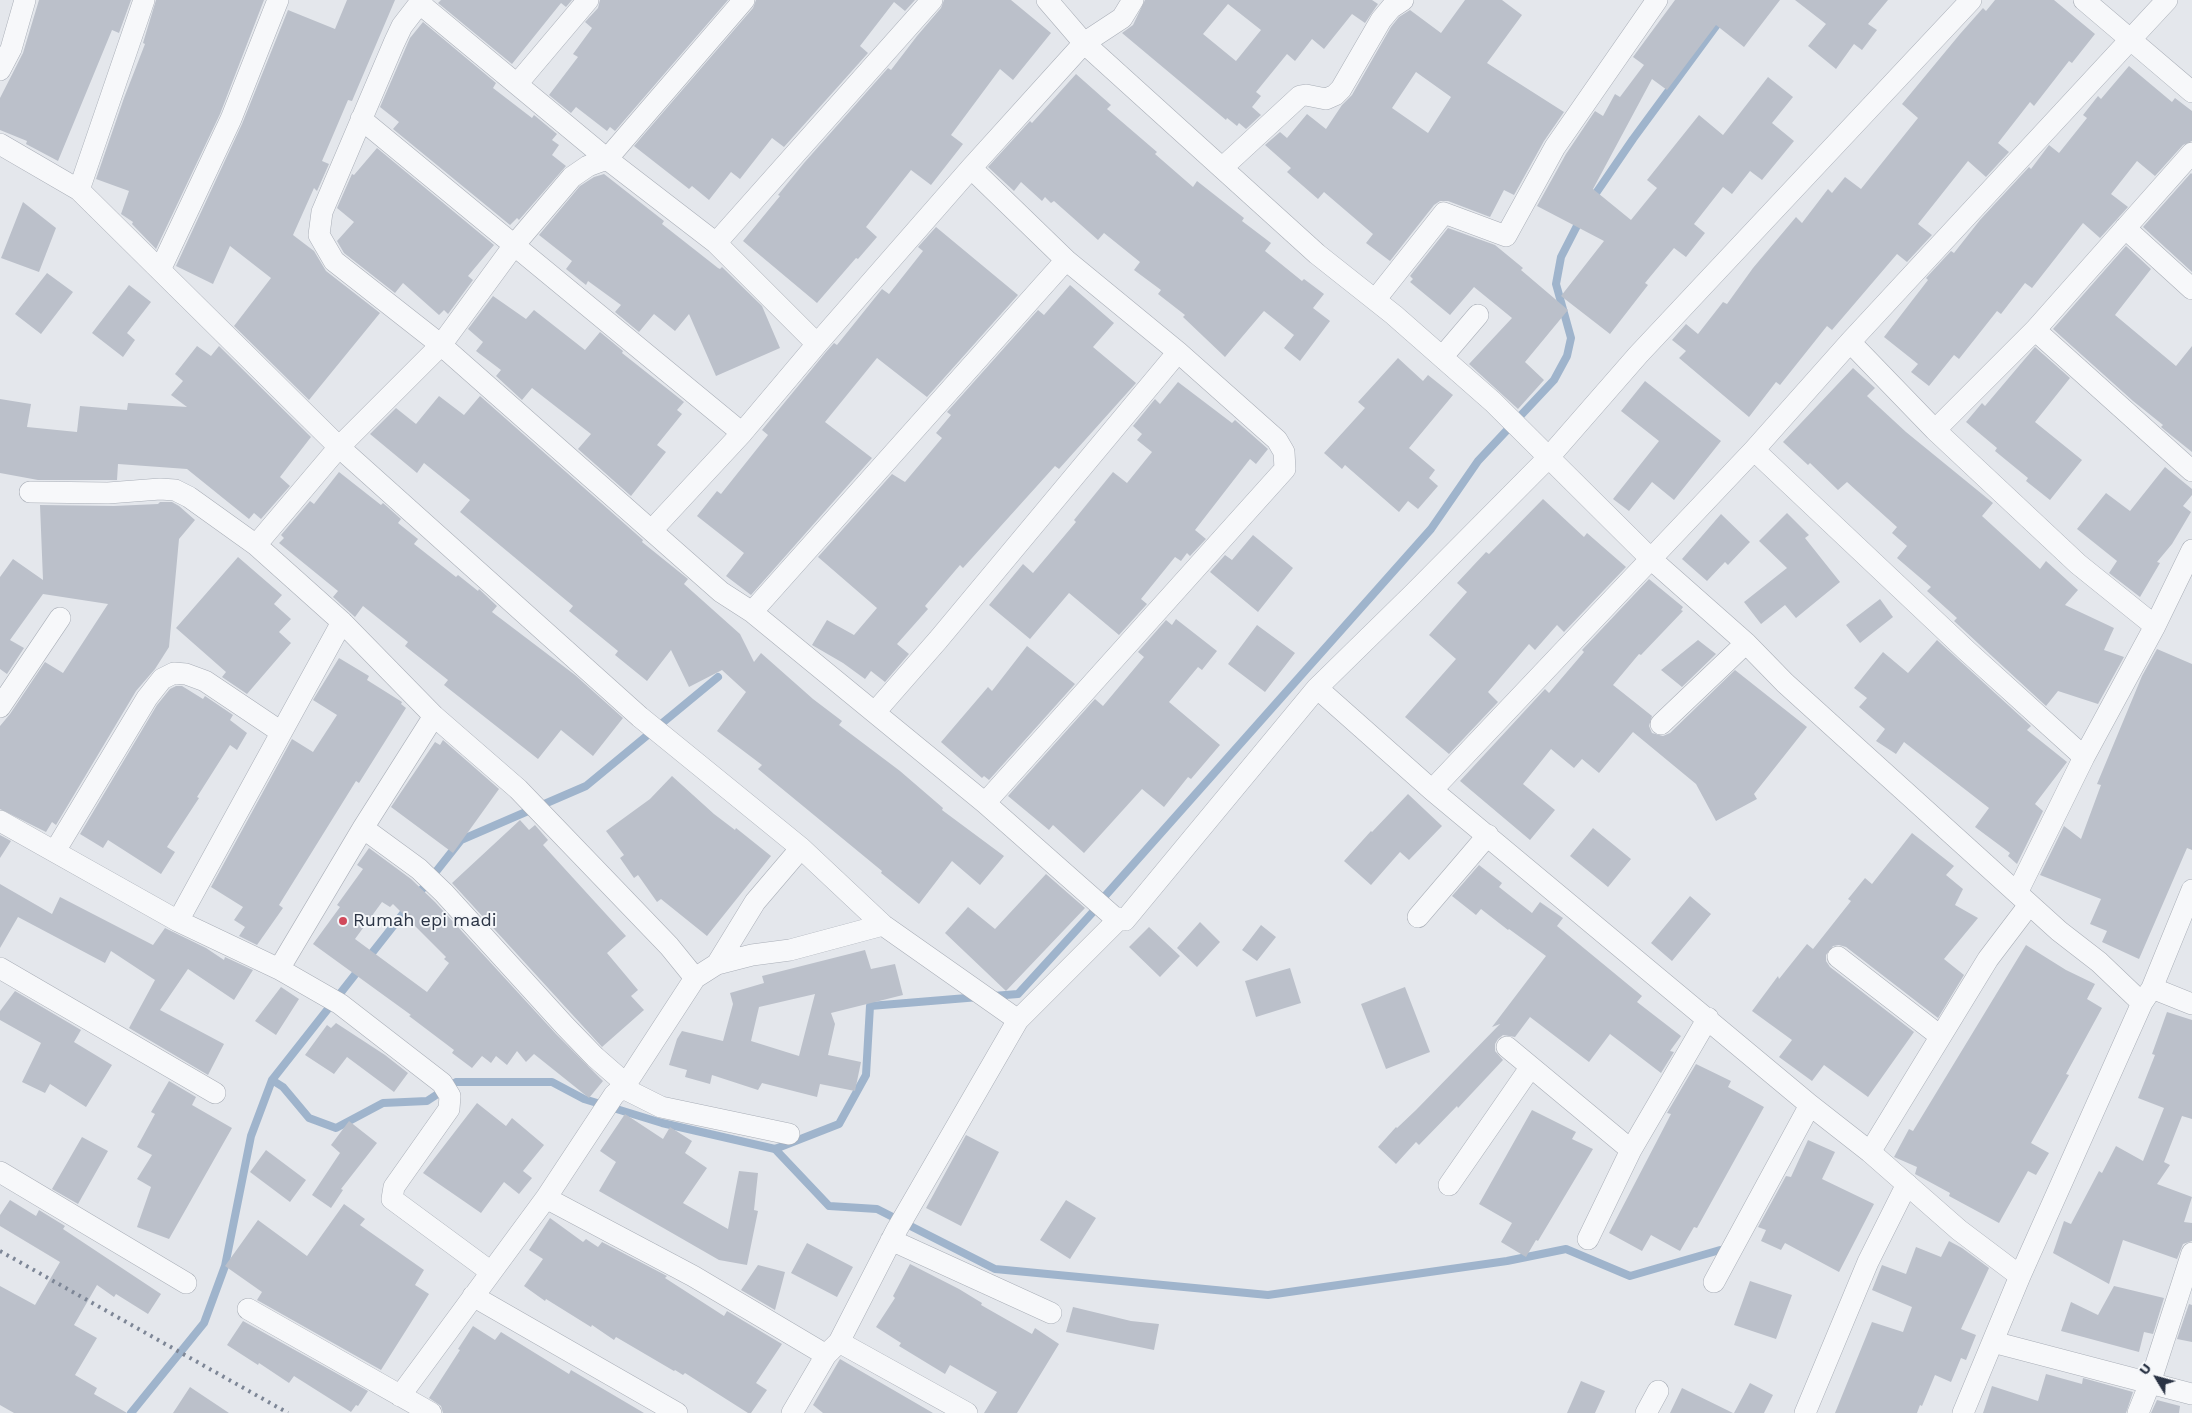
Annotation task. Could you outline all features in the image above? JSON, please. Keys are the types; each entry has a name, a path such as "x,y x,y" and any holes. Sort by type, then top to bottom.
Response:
{"street":[{"path":"0,70 11,49 25,0"},
{"path":"79,190 144,0"},
{"path":"160,270 232,119 278,0"},
{"path":"517,84 588,0"},
{"path":"256,545 339,448 440,345 515,244 572,177 588,166 607,158 744,0"},
{"path":"716,243 932,0"},
{"path":"1047,0 1084,43 1317,254 1442,356 1493,402 1651,559 1746,643 1792,689 2023,899 2099,962 2147,995 2192,1004"},
{"path":"652,530 742,433 970,168 1084,43 1122,18 1133,0"},
{"path":"1222,168 1300,96 1306,95 1326,99 1336,95 1381,20 1391,8 1403,0"},
{"path":"1375,300 1444,214 1506,236 1555,147 1657,0"},
{"path":"817,344 716,243 607,158 420,1 402,26 322,212 319,235 334,260 440,345 721,592 752,612 984,803 1119,919 1125,920 1317,688 1550,457 1638,356 1971,0"},
{"path":"2084,0 2192,92"},
{"path":"1432,790 1754,450 1850,342 2167,0"},
{"path":"361,119 742,433"},
{"path":"0,144 79,190 339,448 640,717 801,848 883,925 1018,1020"},
{"path":"1935,430 2035,330 2192,153"},
{"path":"970,168 1066,260 1178,352 1277,440 1284,452 1285,469 984,803"},
{"path":"2125,228 2192,289"},
{"path":"752,612 1066,260"},
{"path":"1442,356 1478,315"},
{"path":"2035,330 2192,471"},
{"path":"1850,342 1935,430 2078,564 2155,626"},
{"path":"875,712 938,640 1178,352"},
{"path":"1754,450 1974,657 2084,757"},
{"path":"30,492 108,493 160,489 175,490 189,497 256,545 342,622 434,716 518,789 669,946 695,978"},
{"path":"1870,1152 2023,899 2084,757 2155,626 2192,550"},
{"path":"0,707 60,618"},
{"path":"178,921 342,622"},
{"path":"1661,724 1746,643"},
{"path":"56,852 147,698 162,679 174,673 186,674 205,681 281,732"},
{"path":"1317,688 1432,790 1708,1018 1810,1105 1870,1152 1959,1230 2020,1276"},
{"path":"279,969 363,828 434,716"},
{"path":"0,821 178,921 279,969 331,999 446,1090 450,1109 394,1187 392,1200 491,1272"},
{"path":"363,828 419,869 444,893 595,1057 621,1089 661,1107 789,1134"},
{"path":"1418,917 1488,835"},
{"path":"717,964 755,902 801,848"},
{"path":"1963,1413 2020,1276 2147,995 2192,890"},
{"path":"792,1413 832,1349 898,1228 1018,1020 1119,919"},
{"path":"400,1396 546,1198 695,978 717,964 752,955 790,950 883,925"},
{"path":"1838,957 1940,1036"},
{"path":"0,968 215,1093"},
{"path":"1588,1240 1631,1150 1708,1018"},
{"path":"1507,1047 1631,1150"},
{"path":"1449,1184 1530,1068"},
{"path":"1723,1266 1810,1105"},
{"path":"0,1172 186,1283"},
{"path":"1805,1413 1868,1262 1907,1184"},
{"path":"546,1198 832,1349 967,1413"},
{"path":"898,1228 1051,1313"},
{"path":"2138,1413 2191,1261"},
{"path":"473,1296 678,1413"},
{"path":"248,1309 431,1413"},
{"path":"1993,1342 2192,1394"},
{"path":"1646,1413 1658,1392"}],"building":[{"path":"39,0 131,0 119,33 112,30 58,161 26,144 27,141 0,130 0,98 23,53"},
{"path":"156,0 264,0 220,114 156,249 132,224 133,222 121,214 129,191 96,179 145,44 143,43"},
{"path":"347,0 395,0 352,101 348,100 322,161 329,164 317,191 314,188 293,235 314,251 326,271 380,313 309,400 234,326 271,278 230,246 213,284 176,266 242,124 288,10 335,29"},
{"path":"441,0 572,0 566,7 561,3 512,64 438,3"},
{"path":"600,0 728,0 615,131 610,127 607,131 576,107 571,113 549,95 578,57 573,54 592,28 585,22 598,8"},
{"path":"756,0 915,0 905,11 894,2 860,46 868,53 784,147 772,138 740,179 731,172 709,200 692,186 689,189 634,146 753,8"},
{"path":"944,0 1011,0 1051,33 1013,80 1000,69 951,135 963,144 931,185 911,170 866,227 877,237 817,303 743,241 804,163 888,68 891,70 941,8"},
{"path":"1145,0 1372,0 1378,4 1365,23 1352,14 1324,49 1312,39 1295,61 1287,54 1256,92 1261,96 1252,107 1261,115 1246,129 1239,123 1237,126 1227,118 1226,120 1122,33 1133,25","holes":["1228,4 1261,30 1236,61 1203,34"]},
{"path":"1465,0 1502,0 1522,15 1487,63 1564,112 1544,141 1514,195 1504,190 1490,217 1448,201 1440,201 1434,205 1390,261 1366,243 1373,234 1324,192 1318,199 1287,172 1291,168 1265,145 1280,132 1287,138 1307,114 1326,129 1342,105 1352,95 1391,27 1399,17 1410,10 1441,33","holes":["1416,72 1451,97 1428,133 1392,108"]},
{"path":"1675,0 1780,0 1744,47 1716,25 1667,90 1652,79 1593,189 1631,220 1657,188 1647,180 1699,115 1723,135 1768,77 1793,97 1772,123 1794,141 1762,180 1750,171 1732,194 1723,187 1694,224 1705,233 1686,257 1674,248 1645,283 1648,285 1610,334 1561,296 1604,241 1537,206 1566,154 1595,111 1603,116 1615,94 1620,97 1644,65 1633,57"},
{"path":"1795,0 1888,0 1868,24 1877,30 1862,50 1854,44 1836,69 1808,46 1826,24"},
{"path":"1995,0 2054,0 2095,34 2072,63 2069,61 2034,106 2030,102 1998,143 2009,152 1986,177 1968,161 1918,224 1932,235 1907,262 1897,254 1832,330 1827,326 1780,385 1776,382 1749,417 1679,358 1686,351 1672,340 1686,324 1698,334 1723,302 1727,304 1753,268 1796,217 1802,223 1828,189 1832,193 1845,177 1861,189 1918,118 1902,104 1983,8 1986,11"},
{"path":"423,22 496,83 493,88 532,118 534,115 557,134 552,140 559,145 552,155 566,166 519,220 517,218 510,225 393,129 399,122 380,107 410,38"},
{"path":"2129,66 2172,102 2175,98 2192,111 2192,141 2183,145 2155,176 2137,161 2111,194 2128,207 2100,238 2083,223 2032,288 2025,283 2001,314 1997,311 1959,359 1954,355 1929,386 1911,372 1918,364 1884,337 1928,280 1926,278 1951,251 1954,253 1980,220 2029,167 2031,169 2049,145 2059,153 2087,118 2083,115 2098,96 2101,99"},
{"path":"1076,74 1111,105 1107,109 1157,152 1155,154 1193,187 1197,181 1244,218 1242,221 1271,243 1265,251 1302,281 1304,279 1324,294 1313,308 1330,321 1300,361 1284,348 1294,335 1264,311 1225,357 1183,317 1185,315 1158,294 1161,290 1134,270 1140,262 1104,233 1098,240 1054,201 1051,203 1045,197 1042,201 1021,182 1014,191 988,167 1030,121 1032,123"},
{"path":"377,148 494,245 468,276 473,280 448,314 444,310 439,315 403,283 395,293 344,253 337,241 354,222 337,208 352,174 354,175"},
{"path":"604,174 664,221 662,224 718,268 722,267 762,306 780,348 716,376 689,314 675,331 654,314 639,332 615,312 621,305 588,281 586,285 566,269 572,261 539,235 580,186 594,177"},
{"path":"2192,174 2192,272 2143,227"},
{"path":"23,202 56,228 39,272 1,258"},
{"path":"936,227 1018,295 927,397 877,358 825,422 872,458 751,595 726,576 744,553 697,516 717,491 721,494 768,435 762,430 826,352 834,343 837,345 882,289 889,294 923,251 918,247"},
{"path":"1448,228 1495,245 1568,310 1525,362 1544,380 1518,409 1469,364 1512,318 1474,287 1450,315 1410,282 1413,279 1410,276"},
{"path":"2126,246 2151,269 2115,315 2176,366 2192,346 2192,452 2161,427 2163,425 2133,401 2053,329"},
{"path":"47,273 73,292 41,334 15,314"},
{"path":"129,285 151,302 127,333 135,340 123,357 92,333"},
{"path":"1070,285 1114,323 1093,347 1136,383 1059,469 1055,466 963,568 960,565 925,606 928,609 897,644 909,654 885,682 871,671 865,679 843,663 812,645 827,620 854,635 877,608 818,557 892,474 905,482 942,438 936,433 951,415 947,412 1038,310 1044,315"},
{"path":"493,296 526,319 534,310 585,350 600,332 623,351 622,353 684,402 677,410 682,414 657,445 666,452 631,496 578,449 591,434 532,388 522,400 496,376 501,370 476,351 483,342 468,329"},
{"path":"197,346 211,356 219,346 311,437 280,477 290,486 261,519 254,513 249,519 187,469 118,464 117,480 38,480 0,473 0,399 31,404 27,427 77,432 80,406 127,410 128,403 187,407 171,395 183,381 175,374"},
{"path":"2035,347 2070,378 2035,422 2082,460 2050,500 2026,481 2028,478 1995,451 1997,448 1966,422 1982,403 1985,406"},
{"path":"1398,358 1423,381 1428,375 1453,395 1409,448 1435,470 1429,478 1438,486 1418,509 1408,501 1399,512 1345,465 1342,469 1324,453 1365,408 1358,402"},
{"path":"1853,368 1875,388 1867,396 1906,432 1993,503 1982,516 2040,569 2046,561 2078,590 2065,605 2114,628 2104,650 2124,657 2098,704 2058,691 2046,706 1954,621 1957,618 1927,591 1931,587 1897,558 1907,546 1892,533 1897,527 1847,482 1838,490 1810,463 1808,465 1783,442"},
{"path":"1645,381 1721,441 1674,500 1652,482 1629,511 1613,499 1659,441 1621,411"},
{"path":"1178,382 1232,423 1235,420 1268,449 1256,464 1250,459 1195,530 1206,539 1190,556 1187,553 1181,561 1175,557 1141,599 1147,604 1119,635 1069,593 1030,639 989,605 1023,564 1033,573 1076,522 1074,520 1113,472 1127,483 1152,452 1137,440 1142,434 1133,426 1155,399 1160,404"},
{"path":"439,396 464,415 480,396 643,540 642,542 688,579 684,584 740,634 754,662 761,653 813,699 842,721 839,725 900,771 943,808 942,810 1004,856 980,885 952,861 919,904 881,873 882,871 758,769 762,765 717,731 746,692 722,670 689,687 671,650 647,681 615,655 618,651 569,611 573,606 460,512 470,500 424,463 417,473 370,434 396,408 416,424"},
{"path":"2165,467 2192,489 2192,495 2183,506 2191,512 2172,544 2157,562 2160,563 2140,597 2109,573 2117,561 2077,529 2106,493 2130,511"},
{"path":"339,472 381,505 383,503 401,519 398,523 418,539 414,544 456,577 458,575 478,591 479,589 497,606 492,612 575,675 623,718 593,756 561,730 538,759 444,685 448,680 405,646 408,642 363,606 355,617 333,597 338,591 279,543 284,538 281,535 310,501 314,504"},
{"path":"1543,499 1584,537 1587,533 1626,567 1564,632 1557,625 1535,650 1529,644 1488,692 1498,702 1449,754 1405,717 1456,659 1429,635 1467,592 1457,583 1486,552 1489,554"},
{"path":"160,502 172,502 195,520 179,539 169,647 155,669 136,691 56,825 52,822 46,832 0,809 0,726 45,662 63,673 108,604 43,594 10,640 24,648 7,674 0,669 0,577 13,559 43,580 40,505 114,506 158,504"},
{"path":"1787,513 1809,535 1805,538 1840,582 1796,618 1785,605 1761,624 1744,602 1787,568 1759,541"},
{"path":"1721,514 1750,542 1728,565 1725,562 1707,581 1682,559"},
{"path":"1253,535 1293,568 1258,612 1210,572 1225,555 1232,560"},
{"path":"238,557 282,595 274,604 291,619 279,632 291,643 247,694 222,677 226,672 176,628"},
{"path":"1649,579 1683,607 1681,610 1683,611 1641,655 1639,654 1613,685 1652,716 1649,726 1652,733 1663,736 1670,733 1735,670 1807,727 1754,794 1757,799 1716,821 1696,784 1633,732 1599,773 1582,759 1574,768 1551,749 1523,784 1555,810 1530,840 1460,781 1545,689 1549,693 1584,652 1582,650"},
{"path":"1880,599 1893,617 1860,643 1846,625"},
{"path":"1176,619 1217,651 1202,670 1198,667 1169,702 1220,745 1191,779 1188,777 1164,807 1142,789 1084,853 1053,825 1049,830 1008,796 1095,699 1103,706 1144,657 1138,652 1166,620 1172,625"},
{"path":"1257,625 1295,653 1265,692 1228,664"},
{"path":"1698,640 1716,654 1682,687 1661,670"},
{"path":"1937,640 2031,726 2027,730 2067,762 2035,804 2043,811 2017,864 2008,856 2010,853 1975,827 1989,808 1904,742 1896,754 1876,741 1885,729 1859,707 1867,698 1854,688 1883,652 1908,673"},
{"path":"1027,646 1075,684 989,780 984,776 982,778 941,742 988,687 992,691"},
{"path":"2157,649 2192,664 2192,850 2187,848 2139,959 2102,942 2107,931 2090,924 2101,899 2040,875 2064,826 2081,839 2101,785 2097,784 2142,676"},
{"path":"339,658 369,676 367,680 402,702 401,704 406,708 359,783 356,781 279,905 283,908 257,945 239,936 245,927 234,920 243,907 211,887 292,739 313,752 337,715 313,700"},
{"path":"182,686 203,699 205,696 233,715 230,720 247,733 237,750 230,745 197,797 199,798 167,847 175,852 161,874 108,840 103,848 80,834 157,705 170,689"},
{"path":"443,740 499,789 453,853 391,807 435,742 440,745"},
{"path":"672,776 714,814 735,830 736,828 771,856 707,936 661,899 657,902 638,875 634,878 620,858 624,855 606,831 650,799"},
{"path":"1408,794 1442,826 1409,860 1400,852 1371,885 1344,861"},
{"path":"520,820 529,830 535,825 548,840 543,845 626,936 607,953 638,990 631,996 644,1010 602,1047 452,883"},
{"path":"1593,828 1631,859 1608,887 1570,856"},
{"path":"1912,833 1954,866 1946,875 1963,889 1955,905 1978,918 1944,959 1964,975 1938,1018 1846,947 1833,946 1826,955 1826,961 1830,967 1914,1032 1868,1097 1824,1065 1812,1081 1779,1057 1792,1040 1752,1011 1778,976 1779,979 1807,944 1813,949 1851,901 1848,899 1865,878 1872,884"},
{"path":"0,835 11,841 0,858"},
{"path":"369,848 411,879 435,902 556,1034 603,1081 589,1098 534,1054 526,1062 517,1051 507,1065 496,1056 491,1063 482,1056 472,1068 452,1053 454,1050 409,1016 411,1015 313,944 340,907 337,905 363,869 357,865","holes":["382,902 390,907 393,904 446,957 444,959 449,963 427,992 355,939"]},
{"path":"1479,865 1502,883 1499,887 1532,913 1540,902 1563,918 1557,926 1642,996 1637,1002 1681,1036 1670,1051 1674,1052 1661,1073 1610,1034 1589,1062 1530,1017 1515,1037 1503,1035 1498,1039 1495,1044 1495,1051 1503,1060 1458,1108 1457,1106 1419,1145 1416,1142 1396,1164 1378,1147 1500,1024 1492,1027 1546,956 1481,909 1476,915 1452,896"},
{"path":"1046,874 1085,908 1006,991 945,933 968,907 995,929"},
{"path":"0,884 52,914 60,897 153,945 165,928 206,948 224,960 225,957 253,970 234,1000 188,969 160,1010 224,1044 208,1075 129,1028 155,980 111,951 105,963 18,917 0,948"},
{"path":"1690,896 1711,914 1672,961 1651,943"},
{"path":"1200,922 1220,942 1197,967 1177,948"},
{"path":"1261,925 1276,937 1257,961 1242,950"},
{"path":"1149,927 1180,956 1160,977 1129,947"},
{"path":"2026,945 2066,970 2095,984 2087,999 2102,1008 2066,1074 2069,1075 2031,1143 2049,1153 2036,1175 2028,1171 1999,1223 1949,1196 1950,1193 1915,1174 1917,1167 1894,1157 1909,1129 1913,1131"},
{"path":"865,950 871,969 895,964 903,995 831,1013 835,1024 828,1055 861,1062 855,1091 820,1084 817,1097 762,1083 758,1090 712,1075 710,1084 685,1077 687,1070 669,1065 677,1039 682,1031 723,1041 733,1004 730,993 764,983 762,976","holes":["815,994 799,1056 751,1041 759,1007"]},
{"path":"1290,968 1301,1003 1256,1017 1245,981"},
{"path":"281,987 299,999 276,1035 255,1021"},
{"path":"1405,987 1430,1052 1386,1069 1361,1004"},
{"path":"15,991 81,1030 74,1042 112,1065 86,1107 50,1084 45,1093 22,1082 41,1043 0,1020 0,1011"},
{"path":"2167,1012 2192,1020 2192,1119 2182,1116 2164,1162 2170,1165 2157,1184 2192,1197 2184,1222 2192,1223 2192,1241 2183,1244 2177,1259 2123,1240 2109,1284 2053,1253 2064,1221 2071,1224 2099,1171 2102,1173 2116,1146 2143,1161 2164,1108 2138,1098 2155,1055 2152,1054"},
{"path":"336,1023 385,1055 408,1073 394,1092 347,1057 334,1074 305,1055 327,1025 331,1028"},
{"path":"1696,1064 1731,1081 1728,1087 1764,1107 1697,1228 1694,1227 1680,1251 1651,1235 1642,1251 1609,1233 1671,1114 1667,1113"},
{"path":"169,1081 196,1097 192,1105 232,1128 169,1239 137,1227 151,1187 137,1179 152,1155 137,1147 155,1114 151,1112"},
{"path":"477,1103 506,1126 512,1118 544,1145 523,1171 532,1178 519,1194 504,1182 481,1213 423,1173"},
{"path":"1532,1110 1576,1132 1572,1139 1593,1149 1538,1241 1536,1240 1526,1257 1501,1242 1512,1223 1479,1204"},
{"path":"625,1114 663,1139 670,1127 692,1141 685,1153 707,1168 683,1203 728,1229 739,1171 758,1173 754,1210 758,1211 747,1265 719,1260 599,1191 616,1162 600,1151"},
{"path":"349,1121 377,1143 341,1189 343,1190 331,1208 312,1195 340,1153 331,1145"},
{"path":"966,1135 999,1152 961,1226 926,1208"},
{"path":"82,1137 108,1151 78,1204 52,1189"},
{"path":"1808,1140 1835,1152 1822,1179 1874,1204 1839,1272 1785,1243 1781,1250 1761,1241 1766,1230 1758,1227 1786,1176 1791,1177"},
{"path":"266,1150 306,1180 290,1202 250,1172"},
{"path":"10,1200 36,1216 39,1210 65,1226 63,1229 161,1294 148,1314 116,1294 114,1297 97,1285 74,1325 97,1338 75,1375 97,1388 94,1394 127,1413 14,1413 0,1405 0,1286 35,1305 60,1262 0,1226 0,1215"},
{"path":"1066,1200 1096,1218 1070,1259 1040,1240"},
{"path":"344,1204 365,1219 360,1225 424,1270 415,1285 429,1294 381,1370 257,1300 262,1292 225,1266 258,1220 307,1256"},
{"path":"550,1218 583,1242 586,1239 598,1247 602,1242 667,1276 665,1278 724,1316 727,1311 782,1344 756,1383 767,1390 751,1413 748,1413 685,1373 683,1375 674,1371 616,1337 614,1340 546,1299 545,1301 524,1286 543,1259 529,1250"},
{"path":"1949,1241 1989,1268 1961,1329 1976,1335 1966,1360 1961,1358 1951,1382 1935,1375 1922,1406 1920,1405 1917,1413 1835,1413 1872,1322 1903,1332 1912,1307 1872,1290 1882,1265 1906,1274 1916,1247 1941,1257"},
{"path":"807,1243 853,1267 837,1297 791,1273"},
{"path":"910,1264 959,1289 982,1303 981,1305 1032,1334 1035,1328 1059,1344 1017,1413 984,1413 997,1392 950,1365 945,1374 899,1346 901,1343 876,1327 895,1298 893,1296"},
{"path":"758,1265 785,1272 775,1310 741,1290"},
{"path":"1750,1281 1792,1295 1776,1339 1734,1325"},
{"path":"2114,1286 2164,1298 2153,1334 2144,1332 2139,1352 2061,1331 2071,1302 2098,1315"},
{"path":"2189,1304 2192,1305 2192,1342 2177,1339"},
{"path":"1073,1307 1131,1321 1159,1324 1154,1350 1066,1332"},
{"path":"243,1321 368,1391 358,1406 356,1405 351,1412 294,1376 289,1383 227,1345"},
{"path":"473,1326 495,1340 501,1332 569,1374 571,1370 644,1413 443,1413 441,1406 429,1398"},
{"path":"840,1359 933,1413 823,1413 813,1405"},
{"path":"2046,1374 2082,1384 2083,1378 2133,1392 2126,1413 1983,1413 1992,1386 2038,1401"},
{"path":"1581,1381 1605,1391 1595,1413 1567,1413"},
{"path":"1750,1383 1773,1395 1764,1413 1734,1413"},
{"path":"190,1387 229,1413 173,1413"},
{"path":"1682,1388 1733,1413 1670,1413"},
{"path":"2157,1400 2180,1406 2179,1413 2151,1413"}],"waterway":[{"path":"1592,199 1633,139 1722,18"},
{"path":"1105,896 1431,529 1478,461 1554,380 1567,356 1571,338 1556,284 1561,257 1581,218"},
{"path":"416,897 461,840 586,786 718,677"},
{"path":"131,1413 204,1323 225,1266 251,1136 272,1080 409,906"},
{"path":"993,996 1018,994 1092,913"},
{"path":"775,1149 839,1124 866,1075 870,1006 979,997"},
{"path":"272,1080 283,1087 309,1118 336,1128 383,1103 427,1101 456,1082 552,1082 584,1099 662,1123 775,1149 829,1206 877,1209 995,1269 1268,1295 1507,1261 1566,1249 1630,1276 1720,1250"}],"railway":[{"path":"0,1251 288,1413"}],"place":[{"name":"Rumah epi madi","path":"343,921"}]}
